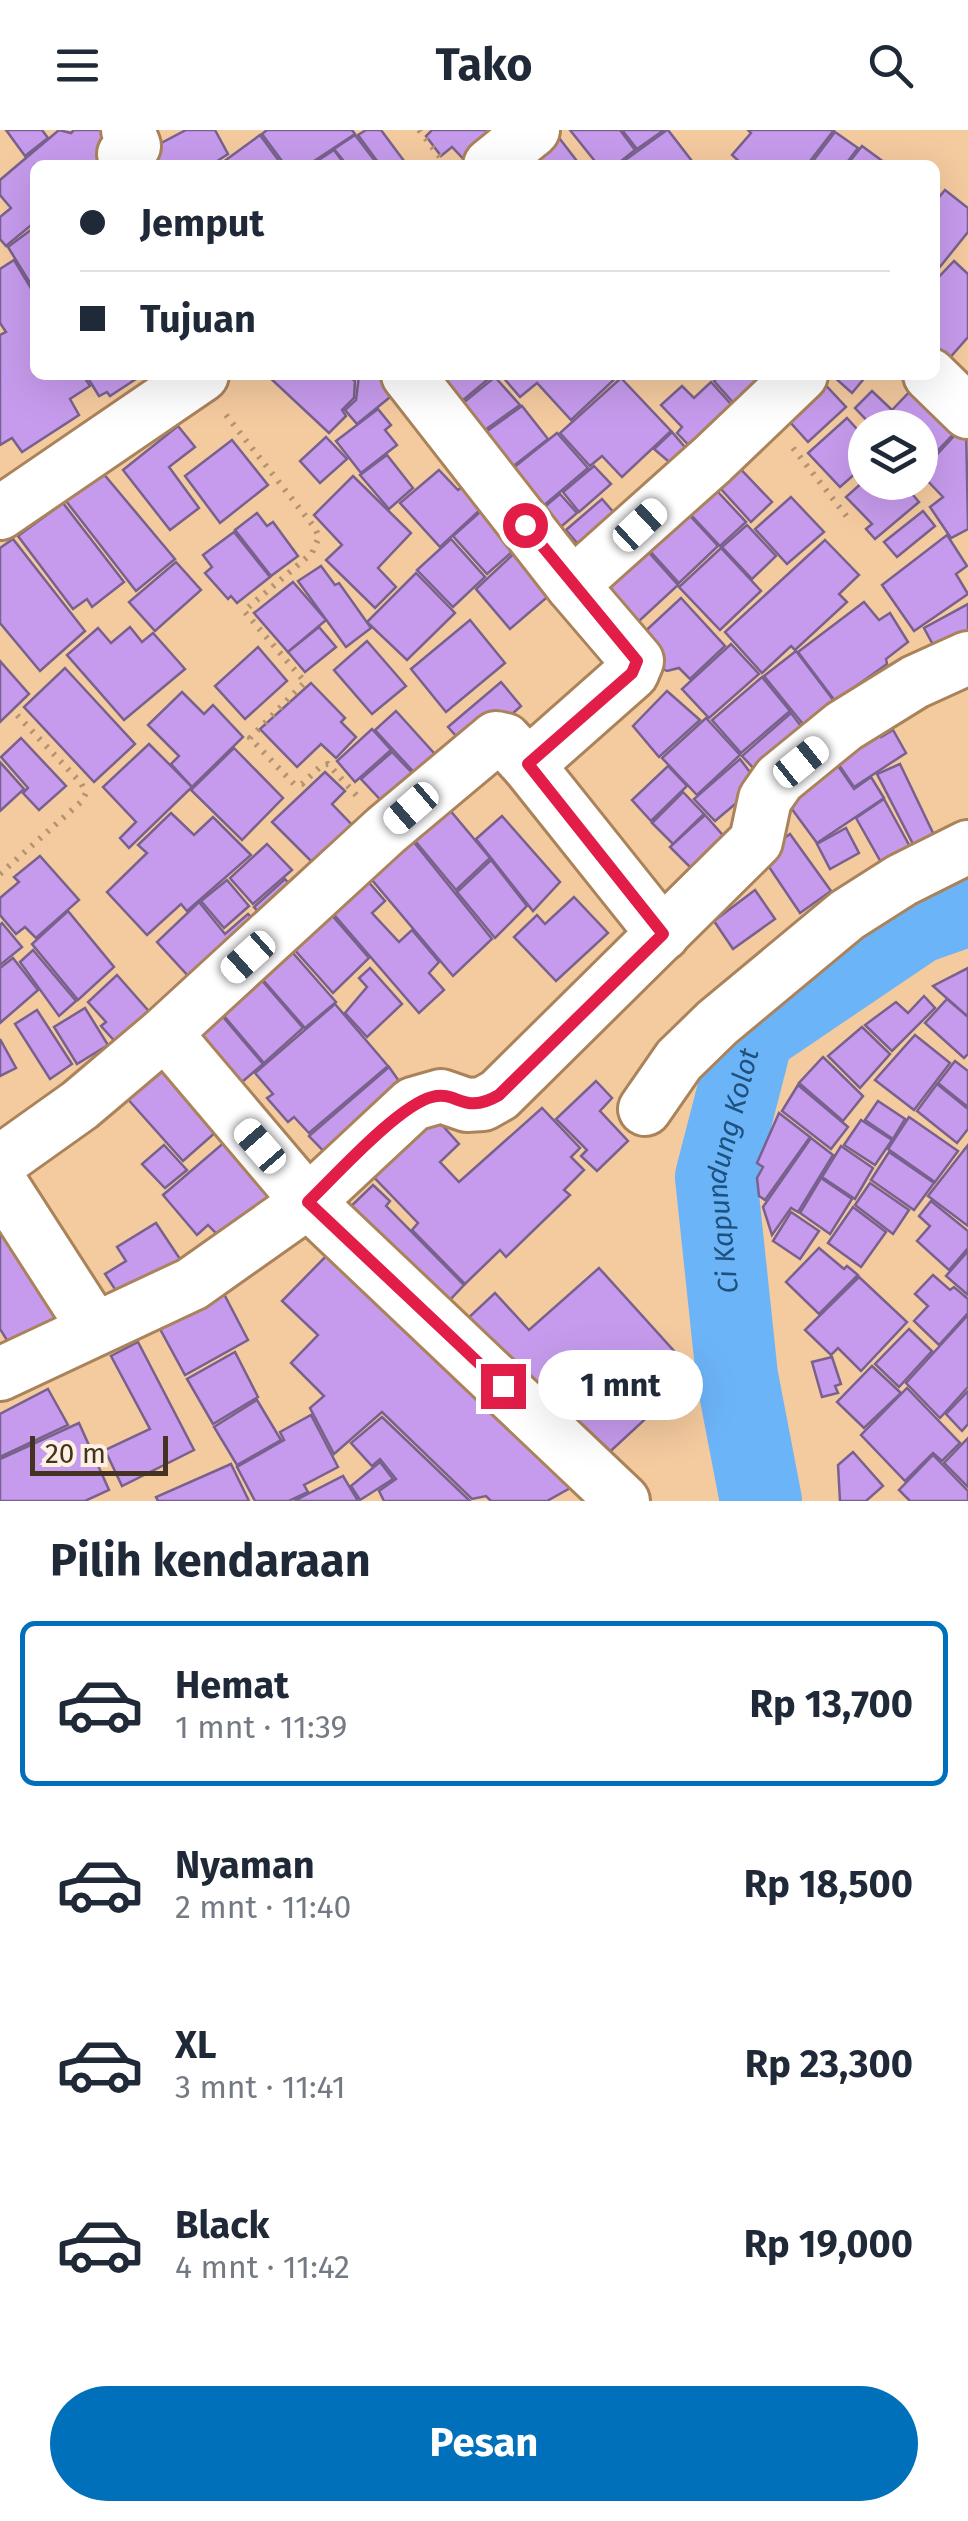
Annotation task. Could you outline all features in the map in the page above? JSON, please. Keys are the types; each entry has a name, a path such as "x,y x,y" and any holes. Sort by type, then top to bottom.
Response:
{"street":[{"path":"126,160 124,154 134,146 128,130"},
{"path":"496,160 533,130"},
{"path":"0,513 196,380"},
{"path":"412,380 572,585 637,661 528,764"},
{"path":"572,585 796,380"},
{"path":"935,380 968,412"},
{"path":"0,1374 192,1284 308,1202 413,1104 441,1096 467,1105 483,1104 499,1095 756,841 765,800 779,779 844,726 915,682 968,658"},
{"path":"0,1162 80,1105 386,830 496,738 505,740 528,764 663,934"},
{"path":"645,1109 679,1060 717,1023 847,916 902,880 968,846"},
{"path":"164,1033 308,1202 623,1501"},
{"path":"0,1182 94,1328"}],"path":[{"path":"419,130 442,160"},
{"path":"202,380 315,528 318,538 312,553 244,611 305,682 250,738 298,785 328,764 386,830"},
{"path":"763,412 848,518"},
{"path":"0,874 82,801 86,793 17,715"}],"building":[{"path":"6,130 42,130 48,138 25,156"},
{"path":"59,130 107,130 104,160 30,160 30,226 6,246 0,239 0,217 11,208 0,195 0,180"},
{"path":"186,130 215,130 228,154 219,160 129,160"},
{"path":"267,130 352,130 355,134 316,160 281,160 262,134"},
{"path":"366,130 381,130 403,160 376,160 358,135"},
{"path":"432,130 528,130 477,160 464,160 452,147 441,156 426,136"},
{"path":"553,130 576,160 504,160"},
{"path":"570,130 620,130 635,150 622,160 594,160"},
{"path":"622,130 664,130 637,149"},
{"path":"667,130 691,160 625,160"},
{"path":"748,130 834,130 811,160 738,160 732,155 751,133"},
{"path":"835,132 858,148 849,160 814,160"},
{"path":"260,135 278,160 226,160"},
{"path":"355,135 374,160 343,160 334,149"},
{"path":"862,146 881,160 851,160"},
{"path":"334,150 341,160 319,160"},
{"path":"945,190 968,208 968,232 940,267 940,196"},
{"path":"30,230 30,283 8,247"},
{"path":"14,260 30,287 30,380 86,380 90,386 70,399 79,415 22,452 12,438 0,445 0,335 6,332 0,323 0,269"},
{"path":"954,261 968,274 968,337 947,361 940,354 940,276"},
{"path":"89,380 134,380 110,396 107,392 99,396"},
{"path":"272,380 355,381 354,398 342,410 346,416 329,433"},
{"path":"358,380 411,380 357,424 345,410 356,400"},
{"path":"442,380 487,380 462,401"},
{"path":"491,380 498,380 520,405 485,430 463,403"},
{"path":"505,380 614,380 571,420 537,383 520,397"},
{"path":"619,380 671,431 622,477 602,456 590,466 560,433"},
{"path":"715,380 788,380 738,408"},
{"path":"817,380 846,407 808,442 781,412"},
{"path":"837,380 863,380 852,393"},
{"path":"711,382 747,422 703,460 677,433 682,427 661,405 682,386 694,398"},
{"path":"917,384 963,424 938,450 938,410 892,410"},
{"path":"872,391 892,410 857,410"},
{"path":"522,406 548,439 497,479 469,444"},
{"path":"378,409 391,425 385,430 397,445 361,473 336,441"},
{"path":"848,419 848,480 840,487 808,453"},
{"path":"966,423 968,529 951,538 930,507 943,497 938,492 938,453"},
{"path":"178,426 195,447 169,467 199,508 170,530 123,470"},
{"path":"672,432 695,459 681,472 654,449"},
{"path":"557,433 588,468 529,518 498,480"},
{"path":"326,437 347,459 320,483 300,461"},
{"path":"232,440 268,485 220,523 185,476"},
{"path":"387,455 413,488 389,509 360,475"},
{"path":"731,459 772,502 751,522 711,478"},
{"path":"594,466 611,484 579,512 563,492"},
{"path":"439,470 458,490 479,473 497,494 440,547 400,503"},
{"path":"102,472 175,559 136,591 66,501"},
{"path":"353,476 411,533 378,568 396,587 375,608 326,560 342,545 314,515"},
{"path":"704,477 746,522 720,546 677,500"},
{"path":"560,494 577,513 548,538 530,519"},
{"path":"791,497 824,532 787,564 755,529"},
{"path":"602,499 629,530 566,553 577,543 566,530"},
{"path":"849,500 919,502 875,539 866,529 872,524"},
{"path":"63,503 124,582 92,607 87,599 73,609 18,536"},
{"path":"680,505 718,546 679,583 640,540"},
{"path":"487,506 522,543 487,574 453,536"},
{"path":"923,511 935,526 897,557 884,542"},
{"path":"257,513 267,526 273,522 298,556 271,576 235,530"},
{"path":"747,525 776,556 752,579 722,547"},
{"path":"234,532 270,577 237,603 231,596 228,599 205,573 212,567 203,555"},
{"path":"633,535 678,585 625,634 579,584"},
{"path":"947,535 967,566 956,574 968,594 914,631 882,585"},
{"path":"13,539 85,631 40,671 0,623 0,548"},
{"path":"451,539 485,577 453,607 417,570"},
{"path":"825,540 859,575 839,594 847,602 795,650 791,646 762,673 725,632"},
{"path":"521,547 559,587 510,629 476,589"},
{"path":"721,548 761,591 720,630 679,587"},
{"path":"176,562 201,590 155,631 129,602"},
{"path":"321,566 335,585 339,583 371,628 346,647 298,581"},
{"path":"416,573 455,613 407,660 367,622"},
{"path":"293,582 326,620 288,652 254,613"},
{"path":"681,598 725,646 690,679 679,668 667,671 659,667 638,638"},
{"path":"864,602 879,620 890,613 908,642 886,659 887,664 835,701 798,652"},
{"path":"968,604 968,639 938,654 924,628"},
{"path":"470,620 505,663 446,712 411,669"},
{"path":"130,627 142,642 153,633 185,669 124,720 67,655 98,628 111,643"},
{"path":"319,627 336,647 305,672 288,652"},
{"path":"367,641 406,686 372,714 334,670"},
{"path":"731,644 759,674 709,718 682,689"},
{"path":"258,647 287,681 245,719 215,686"},
{"path":"796,651 837,705 807,729 764,676"},
{"path":"0,661 29,694 0,722"},
{"path":"65,668 135,744 94,782 24,707"},
{"path":"762,677 790,711 741,753 712,720"},
{"path":"501,682 521,706 482,741 463,744 448,727"},
{"path":"311,683 345,718 341,722 356,737 336,758 321,744 297,767 260,729"},
{"path":"667,691 700,720 659,757 633,726"},
{"path":"182,692 204,714 213,705 243,737 192,787 171,764 179,756 148,725"},
{"path":"396,711 442,762 422,781 375,730"},
{"path":"791,713 804,730 757,772 742,756"},
{"path":"706,718 740,755 697,795 662,758"},
{"path":"874,728 881,737 893,730 906,753 854,787 833,756"},
{"path":"372,729 391,750 355,782 337,761"},
{"path":"21,738 66,786 39,810 23,793 28,788 1,757"},
{"path":"149,744 192,787 129,848 120,838 136,822 103,787"},
{"path":"234,748 283,798 242,840 191,790"},
{"path":"392,752 420,781 390,810 361,779"},
{"path":"740,759 759,784 715,821 694,799"},
{"path":"834,760 854,789 871,777 884,798 817,843 783,797"},
{"path":"0,762 24,789 0,811"},
{"path":"900,764 934,835 914,846 877,774"},
{"path":"668,766 687,786 651,821 632,800"},
{"path":"325,772 345,791 332,804 356,829 316,866 272,822"},
{"path":"683,792 704,814 673,844 652,823"},
{"path":"438,796 490,858 456,890 411,836"},
{"path":"884,799 914,854 886,871 856,818"},
{"path":"171,813 194,835 213,817 251,855 187,911 181,904 147,935 107,892 147,853 138,845"},
{"path":"705,815 728,841 695,872 670,847"},
{"path":"502,816 560,882 533,911 476,839"},
{"path":"846,828 859,853 830,869 817,844"},
{"path":"404,830 492,939 453,976 362,868"},
{"path":"790,834 831,891 800,913 761,855"},
{"path":"267,844 292,870 253,904 230,878"},
{"path":"40,856 79,900 36,938 25,927 16,934 0,915 0,898 19,882 14,877"},
{"path":"491,860 527,906 495,938 457,892"},
{"path":"359,871 385,901 372,913 399,942 412,930 439,962 429,973 444,990 419,1013 324,903"},
{"path":"285,879 298,894 267,922 254,907"},
{"path":"227,880 249,906 224,928 201,901"},
{"path":"755,890 775,919 733,949 714,921"},
{"path":"574,897 608,933 556,981 514,937 537,915 545,924"},
{"path":"199,902 225,934 248,914 261,927 191,979 157,942"},
{"path":"322,904 369,958 333,993 285,939"},
{"path":"68,911 114,967 78,1000 32,944"},
{"path":"0,925 22,947 0,965"},
{"path":"278,936 336,1002 305,1028 249,964"},
{"path":"33,950 76,1001 59,1016 20,962"},
{"path":"13,958 38,990 0,1023 0,968"},
{"path":"370,968 402,1004 367,1037 345,1013 367,987 359,978"},
{"path":"968,968 968,1017 933,986"},
{"path":"252,969 303,1028 264,1063 213,1003"},
{"path":"117,975 153,1016 119,1046 101,1026 106,1022 88,1002"},
{"path":"924,996 935,1008 892,1051 865,1025 896,1002 908,1013"},
{"path":"947,999 968,1017 968,1054 964,1058 925,1023"},
{"path":"212,1004 263,1064 228,1094 178,1032"},
{"path":"335,1004 388,1066 309,1133 294,1117 288,1122 267,1098 273,1094 255,1073"},
{"path":"85,1008 108,1045 77,1064 54,1027"},
{"path":"37,1010 72,1064 50,1079 15,1024"},
{"path":"862,1027 890,1054 860,1088 828,1056"},
{"path":"915,1035 950,1063 914,1110 875,1080"},
{"path":"0,1039 16,1068 0,1076"},
{"path":"163,1049 217,1131 183,1161 117,1087"},
{"path":"823,1057 863,1096 843,1121 799,1083"},
{"path":"955,1061 968,1071 968,1107 938,1083"},
{"path":"389,1067 409,1095 338,1166 309,1136"},
{"path":"596,1081 612,1098 600,1111 628,1141 597,1171 581,1156 587,1150 556,1119"},
{"path":"937,1084 968,1109 968,1129 957,1143 917,1111"},
{"path":"798,1085 848,1127 831,1149 782,1111"},
{"path":"878,1101 905,1119 893,1139 865,1120"},
{"path":"426,1107 459,1144 440,1162 459,1182 542,1108 580,1148 571,1157 584,1170 564,1190 570,1195 506,1257 500,1250 465,1284 412,1230 418,1223 364,1167"},
{"path":"779,1113 810,1137 765,1200 759,1196 757,1178 763,1167 757,1163"},
{"path":"909,1117 958,1151 935,1182 888,1149"},
{"path":"861,1120 892,1140 875,1165 844,1145"},
{"path":"234,1134 285,1204 232,1250 208,1225 197,1235 163,1195"},
{"path":"811,1138 833,1155 798,1212 791,1208 772,1235 763,1207"},
{"path":"164,1145 187,1170 165,1188 142,1164"},
{"path":"968,1145 968,1226 928,1196"},
{"path":"841,1146 873,1168 855,1199 822,1177"},
{"path":"889,1152 934,1183 914,1210 871,1180"},
{"path":"821,1178 852,1199 830,1234 800,1213"},
{"path":"870,1183 909,1210 893,1234 855,1205"},
{"path":"373,1185 390,1201 386,1206 464,1285 446,1304 342,1215"},
{"path":"931,1201 968,1231 968,1248 949,1270 917,1241 930,1226 919,1216"},
{"path":"853,1207 886,1232 861,1267 828,1243"},
{"path":"791,1212 819,1231 800,1259 773,1241"},
{"path":"156,1223 186,1268 122,1300 105,1274 126,1261 117,1247"},
{"path":"0,1226 68,1317 13,1350 0,1329"},
{"path":"335,1247 588,1478 547,1501 491,1501 486,1496 472,1499 382,1412 334,1454 310,1408 324,1396 291,1363 318,1335 282,1301"},
{"path":"819,1248 844,1269 847,1266 858,1275 819,1314 786,1282"},
{"path":"968,1251 968,1295 946,1276"},
{"path":"599,1268 674,1351 634,1388 654,1411 602,1459 466,1320 495,1293 529,1330"},
{"path":"933,1275 968,1299 968,1313 939,1345 914,1321 928,1306 915,1294"},
{"path":"859,1277 907,1322 861,1371 838,1348 831,1355 805,1330"},
{"path":"224,1294 248,1340 185,1375 160,1329"},
{"path":"968,1315 968,1387 940,1418 906,1383"},
{"path":"909,1329 932,1351 899,1387 875,1364"},
{"path":"138,1342 194,1450 122,1486 105,1450 150,1429 111,1356"},
{"path":"235,1352 258,1397 213,1424 187,1379"},
{"path":"832,1357 841,1384 835,1386 838,1393 822,1397 812,1362"},
{"path":"872,1366 901,1393 864,1428 837,1402"},
{"path":"907,1388 960,1443 942,1461 933,1453 905,1481 861,1435"},
{"path":"48,1389 68,1425 0,1457 0,1414"},
{"path":"968,1391 968,1424 962,1431 946,1414"},
{"path":"257,1400 281,1440 237,1465 214,1427"},
{"path":"311,1415 338,1467 304,1485 308,1492 289,1501 255,1501 237,1467 284,1440 280,1432"},
{"path":"382,1417 470,1501 384,1501 379,1491 396,1479 380,1459 372,1466 351,1443"},
{"path":"79,1423 109,1490 85,1501 0,1501 0,1459"},
{"path":"968,1438 968,1487 944,1463"},
{"path":"853,1452 883,1486 866,1501 840,1501 838,1465"},
{"path":"933,1455 968,1491 968,1501 910,1501 899,1490"},
{"path":"380,1462 393,1479 360,1500 351,1486"},
{"path":"231,1464 249,1501 158,1501 156,1497"},
{"path":"343,1476 358,1501 294,1501"}],"waterway":[{"name":"Ci Kapundung Kolot","path":"761,1501 737,1376 716,1177 753,1034 917,923 968,905"}],"route":[{"path":"503,1386 308,1202 413,1104 441,1096 467,1105 483,1104 499,1095 663,934 528,764 632,673 637,661 525,525"}]}
